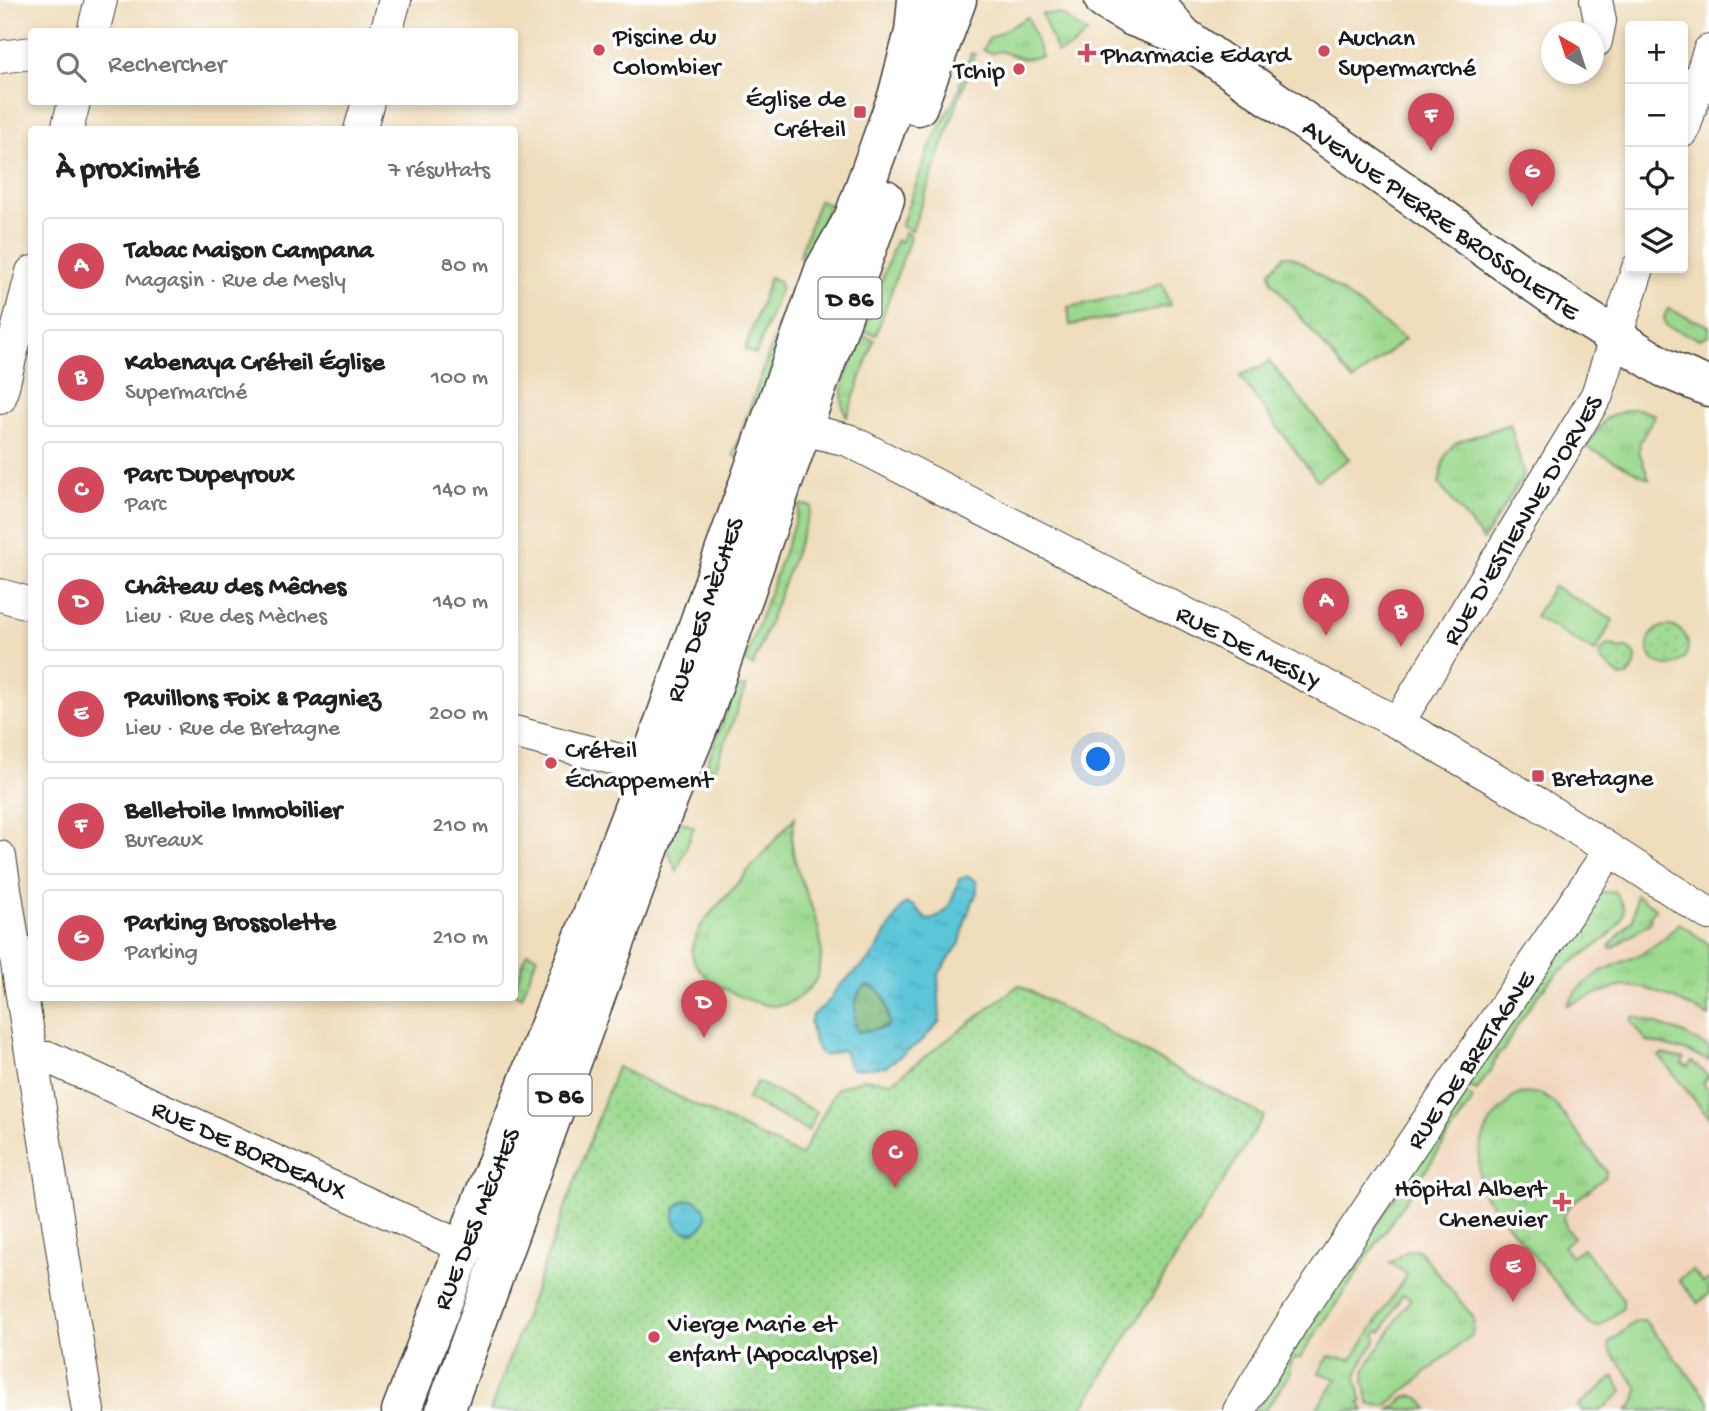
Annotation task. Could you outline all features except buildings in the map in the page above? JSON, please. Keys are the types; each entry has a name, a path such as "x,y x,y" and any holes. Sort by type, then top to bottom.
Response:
{"main road":[{"name":"RUE DES MÈCHES","path":"401,1411 429,1332 662,774 703,716 786,425 824,270 853,219 897,97 914,32 917,0"},
{"name":"RUE DES MÈCHES","path":"786,425 957,0"},
{"name":"AVENUE PIERRE BROSSOLETTE","path":"1104,0 1133,17 1183,36 1615,338 1664,368 1709,387"},
{"name":"AVENUE PIERRE BROSSOLETTE","path":"1153,0 1183,36"},
{"name":"RUE DES MÈCHES","path":"445,1411 662,774"}],"street":[{"path":"94,28 101,0"},
{"path":"387,28 394,0"},
{"path":"1596,0 1601,21"},
{"path":"1688,116 1709,51"},
{"path":"0,57 28,53"},
{"path":"68,126 73,105"},
{"path":"361,126 367,105"},
{"name":"RUE D'ESTIENNE D'ORVES","path":"1398,723 1597,395 1633,280"},
{"path":"0,398 28,288"},
{"name":"RUE DE MESLY","path":"786,425 857,444 1398,723 1537,803 1709,914"},
{"path":"0,596 28,603"},
{"path":"518,733 662,774"},
{"name":"RUE DE BRETAGNE","path":"1239,1411 1293,1321 1610,850"},
{"path":"0,858 88,1411"},
{"name":"RUE DE BORDEAUX","path":"32,1058 50,1058 465,1248"}],"shaded area":[{"name":"Hôpital Albert Chenevier","path":"1636,895 1709,943 1709,1411 1278,1411 1552,994 1609,946 1633,919"}],"green space":[{"path":"1042,14 1060,14 1087,33 1072,47 1057,53"},
{"path":"1028,17 1042,57 1023,59 1000,51 992,53 983,50 989,39"},
{"path":"971,53 975,54 912,231 901,226 928,151 961,86 959,85"},
{"path":"819,200 829,204 809,257 801,259 799,257"},
{"path":"904,232 911,235 876,335 864,331 896,240 901,242"},
{"path":"1284,256 1302,262 1405,339 1353,381 1271,281 1270,271"},
{"path":"770,277 779,281 781,287 756,354 745,350"},
{"path":"794,283 805,288 742,461 733,455"},
{"path":"1162,283 1170,305 1141,313 1070,325 1068,307 1137,293"},
{"path":"1668,309 1709,326 1709,335 1699,339 1666,326 1664,317"},
{"path":"862,336 874,340 847,417 843,408 843,387"},
{"path":"1269,361 1349,459 1317,480 1239,375 1259,368"},
{"path":"1630,409 1639,409 1655,415 1640,442 1639,451 1649,479 1586,447 1606,418"},
{"path":"1510,424 1524,475 1483,540 1439,484 1442,466 1449,450 1457,442"},
{"path":"801,504 812,507 753,666 745,662"},
{"path":"1553,586 1613,620 1595,652 1535,617"},
{"path":"1668,626 1676,627 1682,632 1687,638 1687,654 1682,660 1676,665 1668,666 1660,665 1654,660 1649,654 1648,646 1649,638 1654,632 1660,627"},
{"path":"1606,646 1619,649 1629,649 1636,656 1635,666 1627,676 1620,677 1601,660 1599,654"},
{"path":"736,687 746,687 715,769 706,766"},
{"path":"795,817 792,840 795,860 818,926 821,959 817,977 810,987 793,1001 775,1006 752,1001 711,980 694,961 692,947 707,917"},
{"path":"677,820 694,827 677,871 667,849"},
{"path":"1614,891 1624,908 1618,925 1603,941 1563,969 1547,984 1526,1012 1503,1051 1498,1054 1477,1090 1466,1086 1600,893"},
{"path":"1636,895 1656,908 1650,916 1651,922 1611,949 1609,946 1633,919"},
{"path":"1679,923 1709,944 1709,1017 1666,996 1630,986 1607,990 1567,1005 1578,989 1599,972 1643,953 1662,940"},
{"path":"527,952 537,956 522,997 518,995 518,978"},
{"path":"1019,985 1264,1116 1081,1411 490,1411 617,1067 801,1156 837,1088 864,1079 892,1082"},
{"path":"866,986 882,994 887,1005 889,1025 857,1032 854,1014 856,1000 861,989"},
{"path":"1634,1016 1682,1033 1709,1048 1709,1061 1689,1052 1647,1041 1631,1021"},
{"path":"1662,1054 1684,1059 1682,1064 1688,1067 1692,1062 1709,1076 1703,1083 1709,1092 1709,1118 1659,1056"},
{"path":"757,1082 817,1112 808,1131 747,1099"},
{"path":"1462,1092 1473,1100 1300,1358 1295,1358 1289,1366 1290,1374 1265,1411 1255,1411"},
{"path":"1539,1093 1554,1103 1606,1171 1605,1177 1568,1207 1563,1218 1567,1230 1574,1237 1563,1246 1571,1256 1583,1248 1623,1299 1623,1308 1599,1327 1590,1325 1485,1196 1481,1184 1479,1160 1489,1125 1515,1096"},
{"path":"1418,1249 1474,1318 1472,1335 1386,1406 1369,1404 1364,1382 1365,1369 1411,1298 1402,1295 1382,1332 1379,1330 1375,1336 1377,1339 1359,1367 1356,1379 1362,1402 1359,1402 1364,1411 1315,1411 1337,1379 1319,1373 1329,1356 1352,1360 1407,1274 1390,1263 1407,1251"},
{"path":"1692,1270 1703,1283 1709,1279 1709,1294 1698,1303 1679,1280"},
{"path":"1636,1321 1645,1321 1709,1400 1709,1411 1627,1411 1635,1401 1638,1388 1609,1349 1609,1343"},
{"path":"1614,1377 1623,1392 1600,1411 1582,1411 1578,1406"},
{"path":"1406,1397 1420,1398 1428,1409 1390,1410"}],"water":[{"path":"969,876 977,882 977,892 966,918 960,943 938,975 940,1021 923,1040 885,1067 852,1069 842,1050 824,1056 820,1053 814,1042 810,1023 812,1016 830,1000 837,988 871,958 903,905 907,903 914,906 927,920 934,919 949,906 959,879","holes":["866,986 878,990 885,1000 889,1025 857,1032 855,1014 858,994"]},
{"path":"690,1200 702,1204 706,1216 702,1228 690,1232 678,1228 674,1216 678,1204"}],"place":[{"name":"Piscine du Colombier","path":"599,50"},
{"name":"Auchan Supermarché","path":"1324,51"},
{"name":"Pharmacie Edard","path":"1087,53"},
{"name":"Tchip","path":"1019,69"},
{"name":"Église de Créteil","path":"860,112"},
{"name":"Belletoile Immobilier","path":"1431,151"},
{"name":"Parking Brossolette","path":"1532,207"},
{"name":"Tabac Maison Campana","path":"1326,636"},
{"name":"Kabenaya Créteil Église","path":"1401,647"},
{"name":"Créteil Échappement","path":"551,763"},
{"name":"Bretagne","path":"1538,776"},
{"name":"Château des Mêches","path":"704,1038"},
{"name":"Parc Dupeyroux","path":"895,1188"},
{"name":"Hôpital Albert Chenevier","path":"1562,1202"},
{"name":"Pavillons Foix & Pagniez","path":"1513,1302"},
{"name":"Vierge Marie et enfant (Apocalypse)","path":"654,1337"}]}
